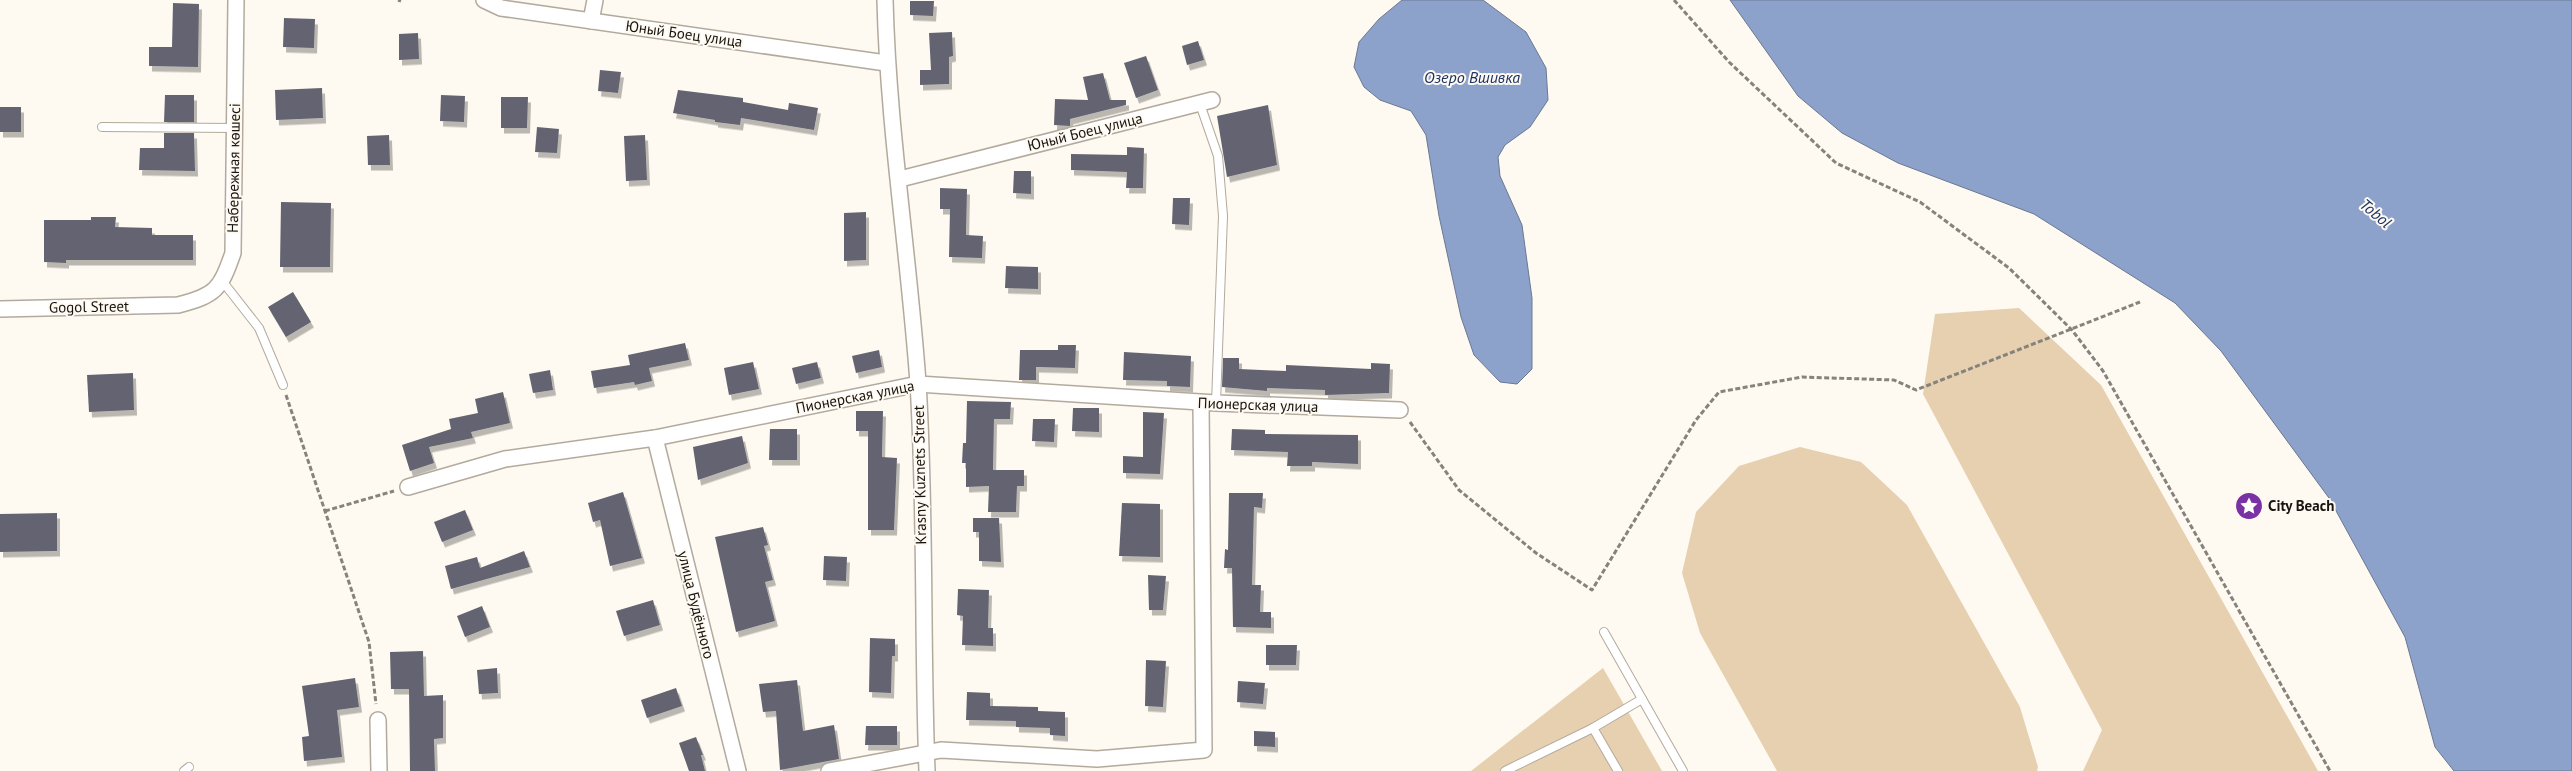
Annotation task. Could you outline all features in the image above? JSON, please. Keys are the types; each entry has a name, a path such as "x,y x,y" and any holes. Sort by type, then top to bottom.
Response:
{"street":[{"name":"Набережная көшесі","path":"223,282 233,253 236,0"},
{"name":"Юный Боец улица","path":"484,0 501,8 886,63"},
{"path":"592,21 595,0"},
{"name":"Krasny Kuznets Street","path":"885,0 886,63 900,179 918,384 927,771"},
{"name":"Юный Боец улица","path":"900,179 1206,102"},
{"name":"Gogol Street","path":"0,309 178,306 205,298 223,282"},
{"name":"Пионерская улица","path":"408,487 505,459 655,438 918,384 1208,403 1400,410"},
{"path":"829,771 926,751 941,750 1097,765 1204,750 1208,403"},
{"name":"улица Будённого","path":"655,438 738,771"},
{"path":"378,720 379,771"}],"lane":[{"path":"1206,102 1218,156 1222,216 1208,403"},
{"path":"102,127 234,128"},
{"path":"223,282 259,328 283,386"},
{"path":"1604,632 1683,771"},
{"path":"1505,771 1593,728 1642,698"},
{"path":"1593,728 1618,771"}],"path":[{"path":"1674,0 1729,62 1836,163 1920,202 2009,268 2072,330 2104,371 2330,771"},
{"path":"1400,410 1459,490 1536,553 1592,590 1696,420 1719,392 1802,377 1894,380 1916,390 2140,302"},
{"path":"283,386 369,642 378,720"},
{"path":"325,511 408,487"}],"shaded area":[{"path":"2019,308 2101,385 2318,771 2083,771 2102,730 1923,394 1935,314"},
{"path":"1800,447 1861,462 1907,505 2020,707 2038,767 2037,771 1777,771 1700,633 1682,573 1696,512 1739,466"},
{"path":"1603,668 1662,771 1471,771"}],"water":[{"name":"Озеро Вшивка","path":"1402,0 1483,0 1526,32 1546,68 1548,100 1530,127 1505,145 1498,157 1500,176 1522,225 1532,298 1532,369 1517,384 1500,382 1474,355 1461,317 1439,216 1426,135 1411,111 1380,100 1364,87 1354,67 1359,42 1379,19"},
{"name":"Tobol","path":"1730,0 2572,0 2572,771 2454,771 2435,747 2405,637 2329,498 2221,351 2175,303 2034,214 1898,163 1842,133 1798,96"}],"building":[{"path":"910,1 934,1 933,16 910,15"},
{"path":"173,3 199,4 198,67 149,66 149,47 172,47"},
{"path":"284,18 315,19 314,48 283,47"},
{"path":"952,32 953,56 949,57 949,84 920,85 920,70 931,70 929,33"},
{"path":"418,33 419,59 399,60 399,34"},
{"path":"1198,41 1204,60 1187,65 1182,46"},
{"path":"1146,56 1158,90 1136,98 1124,63"},
{"path":"600,70 621,72 618,93 598,91"},
{"path":"1103,73 1110,100 1126,100 1126,105 1070,119 1070,126 1054,125 1055,99 1088,100 1083,77"},
{"path":"322,88 323,118 276,120 275,90"},
{"path":"678,90 743,98 743,102 788,110 789,103 818,108 814,130 741,118 740,125 715,122 715,120 673,113"},
{"path":"165,95 194,95 194,122 164,122"},
{"path":"441,95 465,96 464,122 440,121"},
{"path":"501,97 528,97 527,128 501,128"},
{"path":"1268,105 1277,165 1227,177 1217,116"},
{"path":"0,107 21,107 21,132 0,132"},
{"path":"537,127 559,129 557,153 535,152"},
{"path":"164,133 194,133 195,171 139,170 140,148 164,148"},
{"path":"389,135 390,165 368,165 367,136"},
{"path":"645,135 647,180 626,181 624,136"},
{"path":"1127,147 1144,148 1143,188 1126,188 1127,172 1071,170 1071,154 1127,155"},
{"path":"1014,171 1031,171 1031,194 1013,193"},
{"path":"940,188 967,189 966,235 983,236 982,258 949,257 950,209 940,209"},
{"path":"1173,198 1190,198 1189,225 1172,224"},
{"path":"281,202 331,203 330,267 280,267"},
{"path":"866,212 866,260 844,261 844,213"},
{"path":"91,217 116,217 115,227 152,228 152,235 193,235 193,260 66,260 66,263 44,262 44,220 91,220"},
{"path":"1006,266 1038,267 1038,289 1005,288"},
{"path":"293,292 311,322 286,337 268,307"},
{"path":"685,343 689,360 649,368 652,381 635,385 634,382 594,388 591,371 630,365 628,355"},
{"path":"1058,345 1076,345 1075,368 1036,367 1036,380 1019,380 1020,350 1058,350"},
{"path":"879,350 882,367 856,373 852,356"},
{"path":"1124,352 1191,356 1190,387 1167,386 1167,381 1123,380"},
{"path":"1223,358 1239,358 1239,369 1286,371 1286,365 1371,369 1371,363 1390,364 1389,393 1325,395 1325,390 1267,388 1267,391 1222,387"},
{"path":"753,362 759,389 729,395 724,368"},
{"path":"817,362 821,378 796,384 792,368"},
{"path":"550,370 553,390 533,393 529,374"},
{"path":"133,373 134,410 89,412 87,375"},
{"path":"503,392 510,423 471,432 473,438 429,447 434,463 410,471 402,445 451,429 449,419 478,413 475,399"},
{"path":"967,401 1011,402 1010,419 994,419 993,470 1024,470 1024,486 1017,486 1016,512 988,512 989,486 966,487 966,463 962,463 963,443 966,443"},
{"path":"1073,408 1099,408 1099,432 1072,431"},
{"path":"856,411 883,411 882,457 897,458 894,530 868,530 868,431 856,431"},
{"path":"1143,412 1164,413 1160,474 1123,473 1123,456 1143,457"},
{"path":"1033,419 1055,419 1054,442 1032,441"},
{"path":"770,429 797,429 797,460 769,460"},
{"path":"1232,429 1265,430 1265,434 1358,435 1358,464 1312,462 1312,466 1287,466 1288,452 1231,450"},
{"path":"742,436 748,463 698,480 693,447"},
{"path":"623,492 642,558 610,566 600,520 593,522 588,503"},
{"path":"1229,493 1263,493 1262,508 1254,507 1252,585 1261,585 1260,612 1271,612 1271,628 1233,627 1232,568 1224,568 1225,549 1228,550"},
{"path":"1122,503 1160,504 1160,557 1119,556"},
{"path":"465,510 473,530 442,542 434,522"},
{"path":"57,513 57,551 0,552 0,514"},
{"path":"973,518 999,518 1001,562 979,561 979,532 973,532"},
{"path":"763,527 768,545 764,546 773,580 765,582 775,621 736,632 715,537"},
{"path":"524,551 530,567 451,589 445,566 477,557 480,568"},
{"path":"824,556 847,557 846,581 823,580"},
{"path":"1148,575 1166,576 1163,610 1149,610"},
{"path":"958,589 989,590 988,628 993,628 993,646 962,645 963,616 957,615"},
{"path":"653,600 660,625 624,636 616,611"},
{"path":"482,606 490,627 465,637 457,616"},
{"path":"870,638 895,639 895,656 892,656 891,693 869,692"},
{"path":"1266,645 1297,645 1296,665 1266,665"},
{"path":"423,651 424,696 443,695 443,738 434,739 435,771 410,771 409,689 391,689 390,652"},
{"path":"1146,660 1166,661 1163,707 1145,706"},
{"path":"497,668 498,693 479,694 477,670"},
{"path":"355,678 359,707 337,710 342,757 304,761 302,737 309,736 302,686"},
{"path":"797,680 803,731 834,725 839,759 780,770 776,711 763,712 759,684"},
{"path":"1238,681 1265,683 1263,704 1237,702"},
{"path":"676,688 682,706 647,718 641,700"},
{"path":"967,692 990,693 990,706 1038,707 1038,711 1065,712 1065,736 1050,735 1050,728 1016,727 1016,721 966,720"},
{"path":"866,726 897,726 897,745 865,745"},
{"path":"1254,731 1275,732 1275,747 1254,746"},
{"path":"696,737 703,755 701,755 705,771 689,771 679,743"}],"place":[{"name":"City Beach","path":"2249,506"}]}
